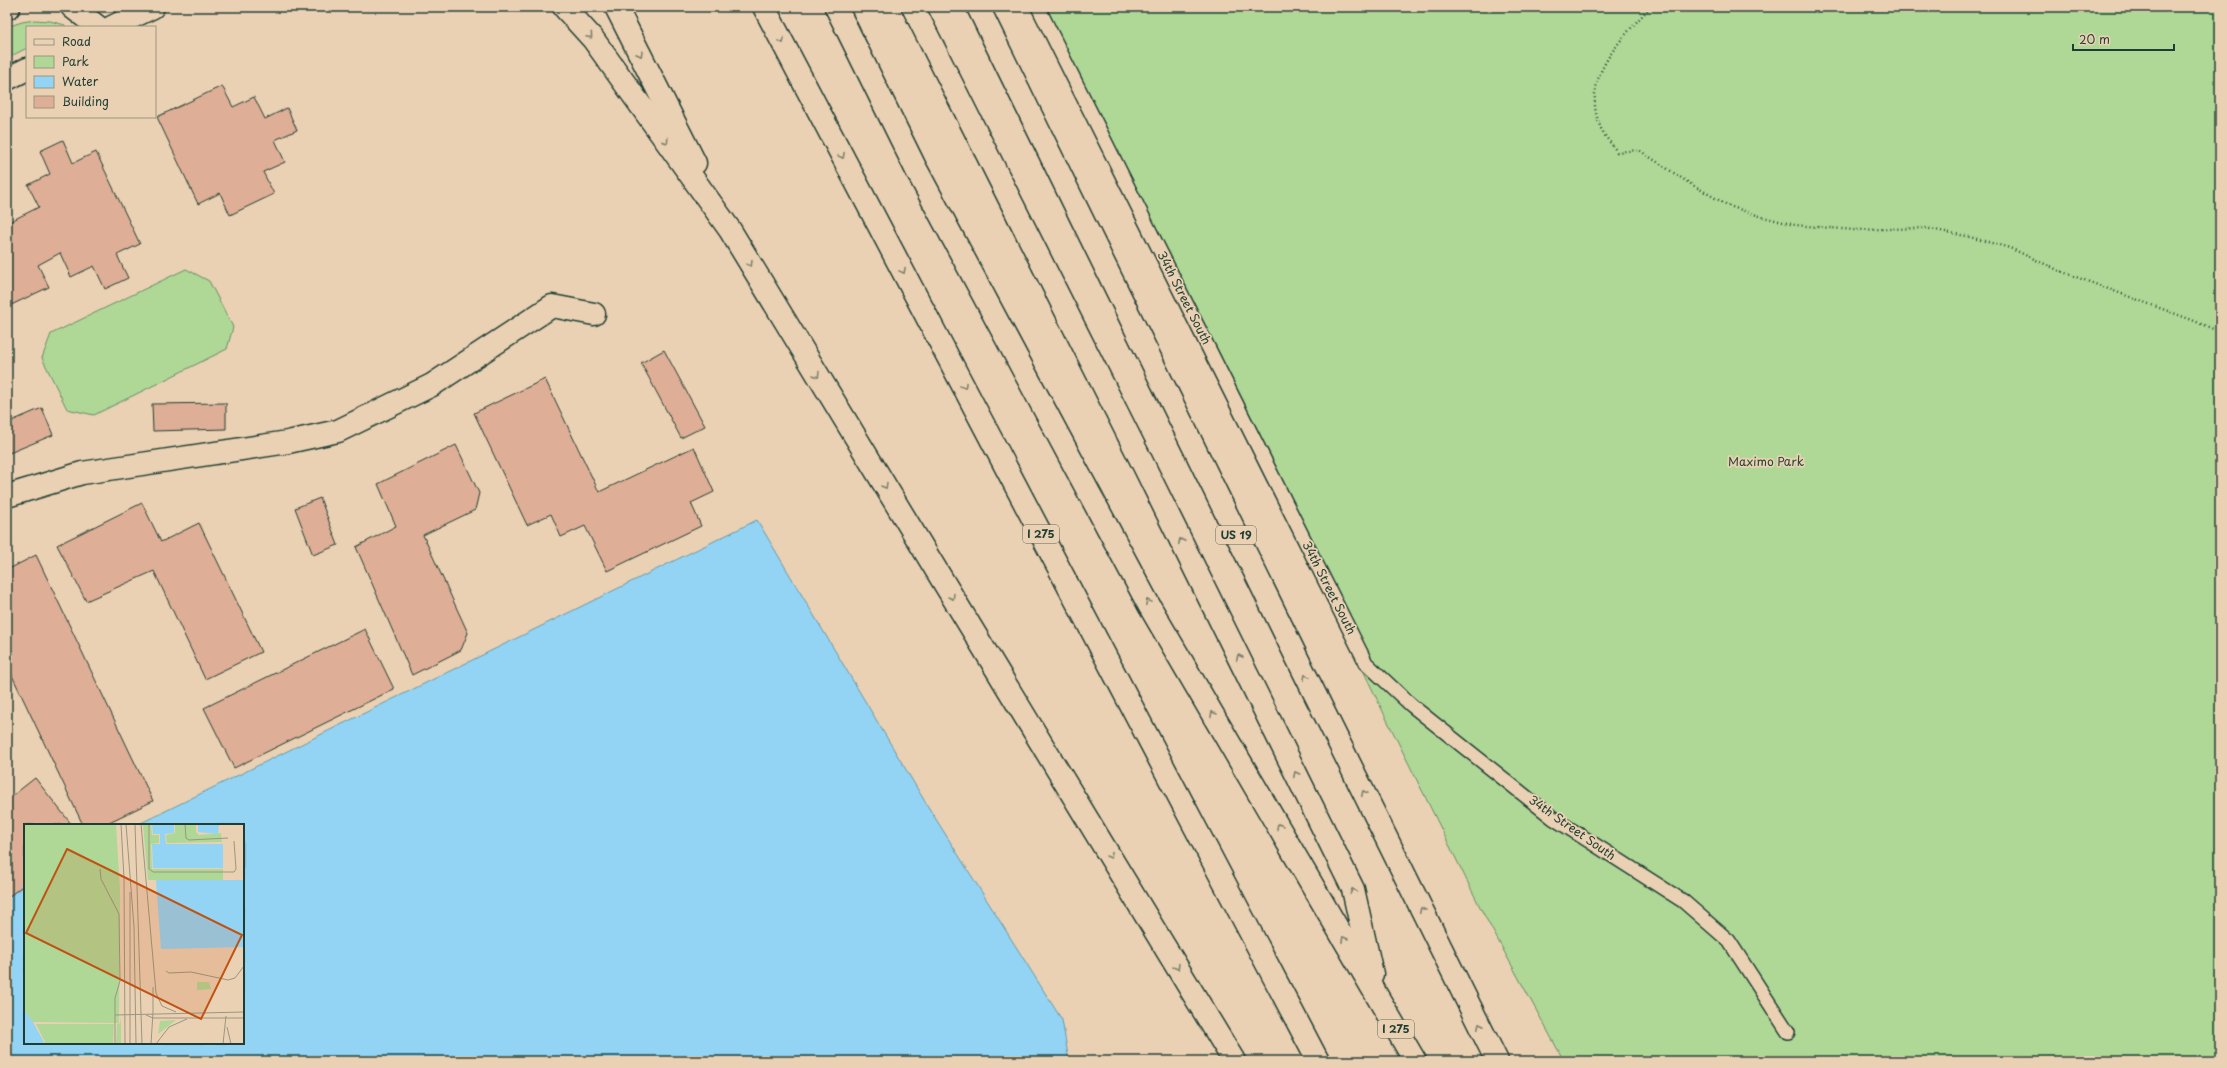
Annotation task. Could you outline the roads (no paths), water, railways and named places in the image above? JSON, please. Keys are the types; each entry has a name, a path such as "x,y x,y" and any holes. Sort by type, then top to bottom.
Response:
{"main road":[{"path":"72,7 97,26"},
{"path":"114,26 153,7"},
{"path":"564,7 593,39 730,230"},
{"path":"616,7 730,230 1234,1061"},
{"name":"I 275","path":"764,7 1318,1061"},
{"name":"I 275","path":"836,7 916,168 1150,607 1415,1061"},
{"path":"913,7 1145,468 1353,889 1378,997"},
{"name":"US 19","path":"978,7 1288,641 1497,1061"},
{"path":"7,79 26,70"},
{"path":"7,496 82,473 288,442 338,431 432,386 552,306 594,314"}],"lane":[{"name":"34th Street South","path":"1038,7 1366,663 1411,705 1553,818 1683,901 1729,941 1788,1032"}],"water":[{"path":"757,520 927,805 1062,1020 1069,1061 7,1061 7,889 24,880 24,1044 244,1044 244,824 139,824"}],"park label":[{"name":"Maximo Park","path":"1766,462"}]}
